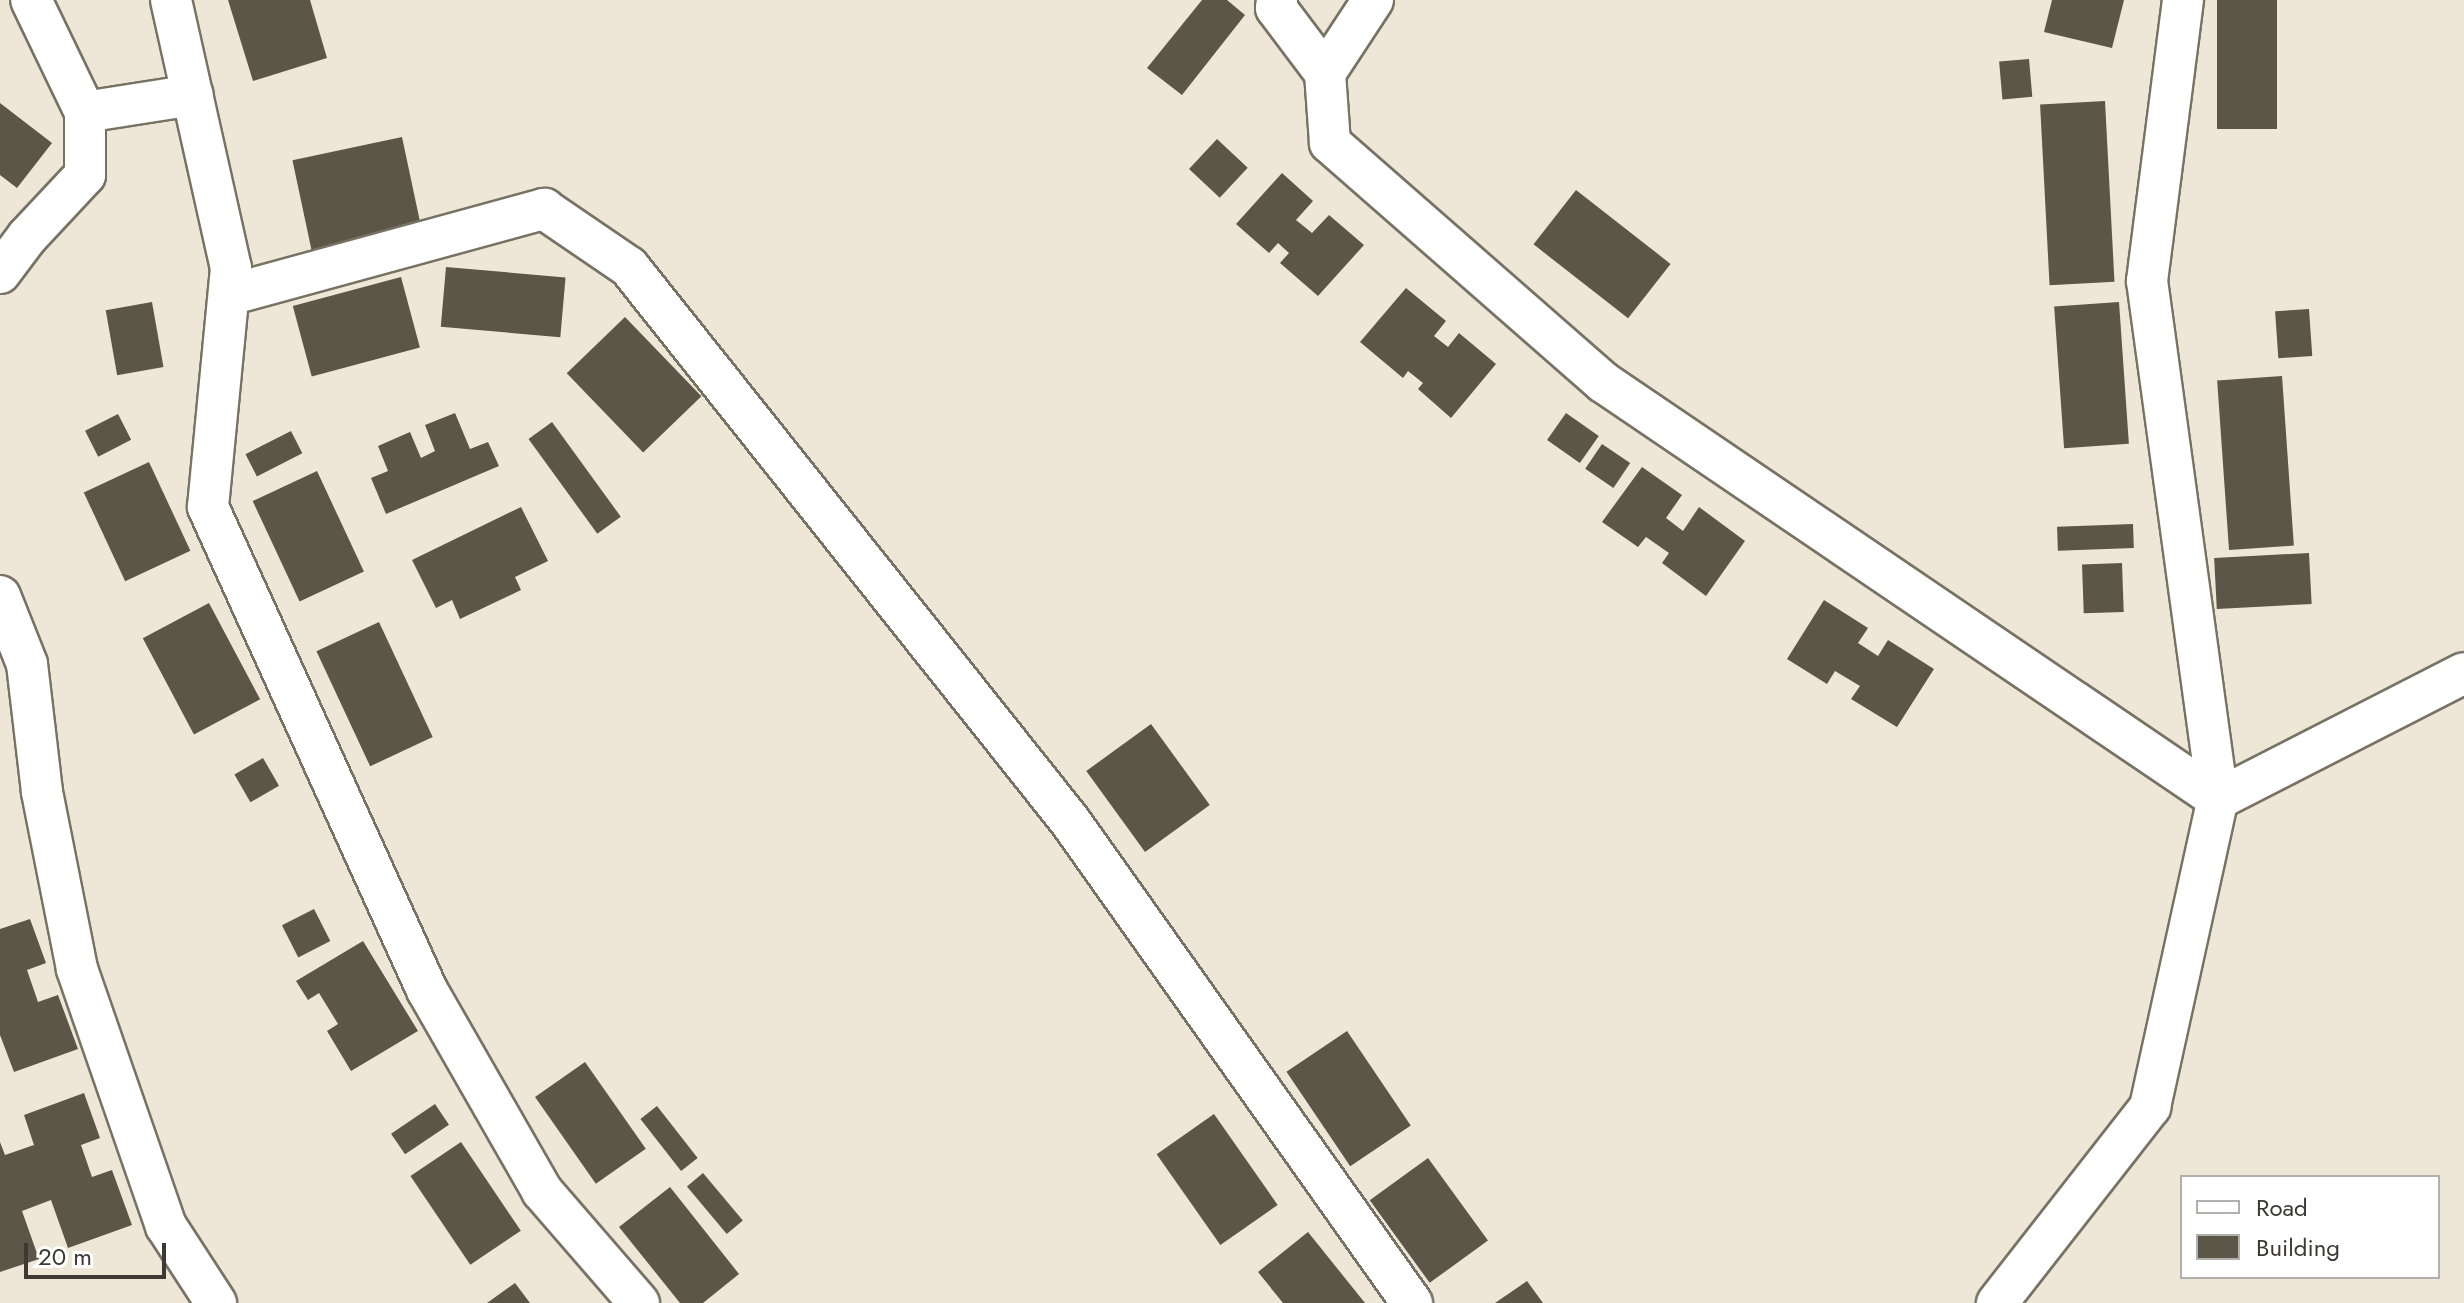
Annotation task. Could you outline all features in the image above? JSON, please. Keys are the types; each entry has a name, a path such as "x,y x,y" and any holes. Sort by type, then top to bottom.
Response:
{"street":[{"path":"0,273 27,237 85,175 85,112 31,0"},
{"path":"171,0 231,268 208,507 427,990 542,1191 639,1303"},
{"path":"1277,0 1276,8 1325,73 1330,143 1603,382 2218,799"},
{"path":"1325,73 1373,0"},
{"path":"1997,1303 2150,1107 2218,799 2147,281 2183,0"},
{"path":"85,112 193,95"},
{"path":"229,295 544,209 629,267 1070,821 1412,1303"},
{"path":"0,596 27,664 42,792 77,969 166,1226 216,1303"},
{"path":"2218,799 2464,673"}],"building":[{"path":"228,0 310,0 327,58 253,81"},
{"path":"1202,0 1227,0 1245,15 1182,95 1147,68"},
{"path":"2052,0 2124,0 2112,48 2044,32"},
{"path":"2217,0 2277,0 2277,129 2217,129"},
{"path":"2029,59 2032,97 2002,99 1999,62"},
{"path":"2105,101 2114,282 2050,285 2040,104"},
{"path":"0,103 52,143 17,188 0,175"},
{"path":"402,137 422,231 312,254 292,160"},
{"path":"1217,139 1248,168 1220,198 1189,169"},
{"path":"1282,173 1313,201 1296,220 1312,233 1329,215 1364,245 1318,296 1280,263 1289,253 1278,243 1269,253 1236,224"},
{"path":"1576,190 1671,264 1628,318 1534,244"},
{"path":"446,267 566,277 560,337 441,327"},
{"path":"401,277 420,348 312,377 293,306"},
{"path":"1406,288 1446,321 1434,336 1448,347 1459,333 1496,364 1451,418 1418,389 1423,383 1408,371 1403,378 1360,342"},
{"path":"152,302 163,367 117,375 106,310"},
{"path":"2119,302 2129,444 2064,448 2054,307"},
{"path":"2309,309 2312,356 2278,358 2275,311"},
{"path":"625,317 701,396 643,452 567,373"},
{"path":"2282,376 2294,546 2229,550 2217,381"},
{"path":"455,413 470,449 488,442 499,466 386,514 371,478 388,471 378,446 410,432 421,458 435,451 425,425"},
{"path":"1566,413 1599,436 1580,463 1547,440"},
{"path":"118,414 131,440 98,457 85,431"},
{"path":"552,422 621,517 597,534 529,439"},
{"path":"291,431 302,453 257,476 246,454"},
{"path":"1602,444 1630,463 1613,488 1585,469"},
{"path":"149,462 190,551 125,581 84,492"},
{"path":"1642,467 1682,495 1666,518 1683,531 1699,507 1745,541 1706,596 1662,563 1669,553 1646,537 1638,547 1602,522"},
{"path":"317,471 364,572 300,602 253,501"},
{"path":"521,507 548,561 515,577 521,590 460,619 452,600 436,608 412,560"},
{"path":"2133,524 2134,548 2058,551 2057,527"},
{"path":"2309,553 2312,604 2217,609 2214,558"},
{"path":"2122,563 2124,612 2084,613 2082,564"},
{"path":"1824,600 1868,628 1858,643 1878,656 1888,640 1934,669 1897,727 1851,699 1860,686 1835,671 1827,684 1787,659"},
{"path":"209,603 260,699 194,734 143,638"},
{"path":"379,622 433,737 370,766 316,651"},
{"path":"1151,724 1210,805 1145,852 1086,771"},
{"path":"263,758 279,786 250,802 234,774"},
{"path":"314,909 330,941 298,957 282,925"},
{"path":"30,919 46,963 27,970 38,1002 58,995 78,1049 14,1072 0,1035 0,929"},
{"path":"363,941 418,1031 351,1071 327,1031 338,1024 319,993 308,1000 296,981"},
{"path":"1347,1031 1411,1126 1350,1166 1286,1072"},
{"path":"585,1062 646,1149 596,1184 535,1097"},
{"path":"84,1093 100,1138 81,1145 92,1177 112,1170 132,1225 68,1248 51,1200 22,1211 39,1259 0,1272 0,1142 5,1155 34,1145 24,1115"},
{"path":"435,1104 449,1125 405,1154 391,1134"},
{"path":"657,1106 698,1158 681,1171 640,1119"},
{"path":"1214,1114 1278,1205 1220,1245 1157,1154"},
{"path":"461,1142 521,1231 470,1265 410,1176"},
{"path":"1428,1158 1488,1241 1430,1283 1370,1200"},
{"path":"703,1173 743,1220 727,1234 687,1186"},
{"path":"670,1187 739,1274 703,1303 680,1303 619,1227"},
{"path":"1308,1232 1365,1303 1283,1303 1258,1272"},
{"path":"1527,1281 1543,1303 1495,1303"},
{"path":"515,1283 530,1303 487,1303"}]}
